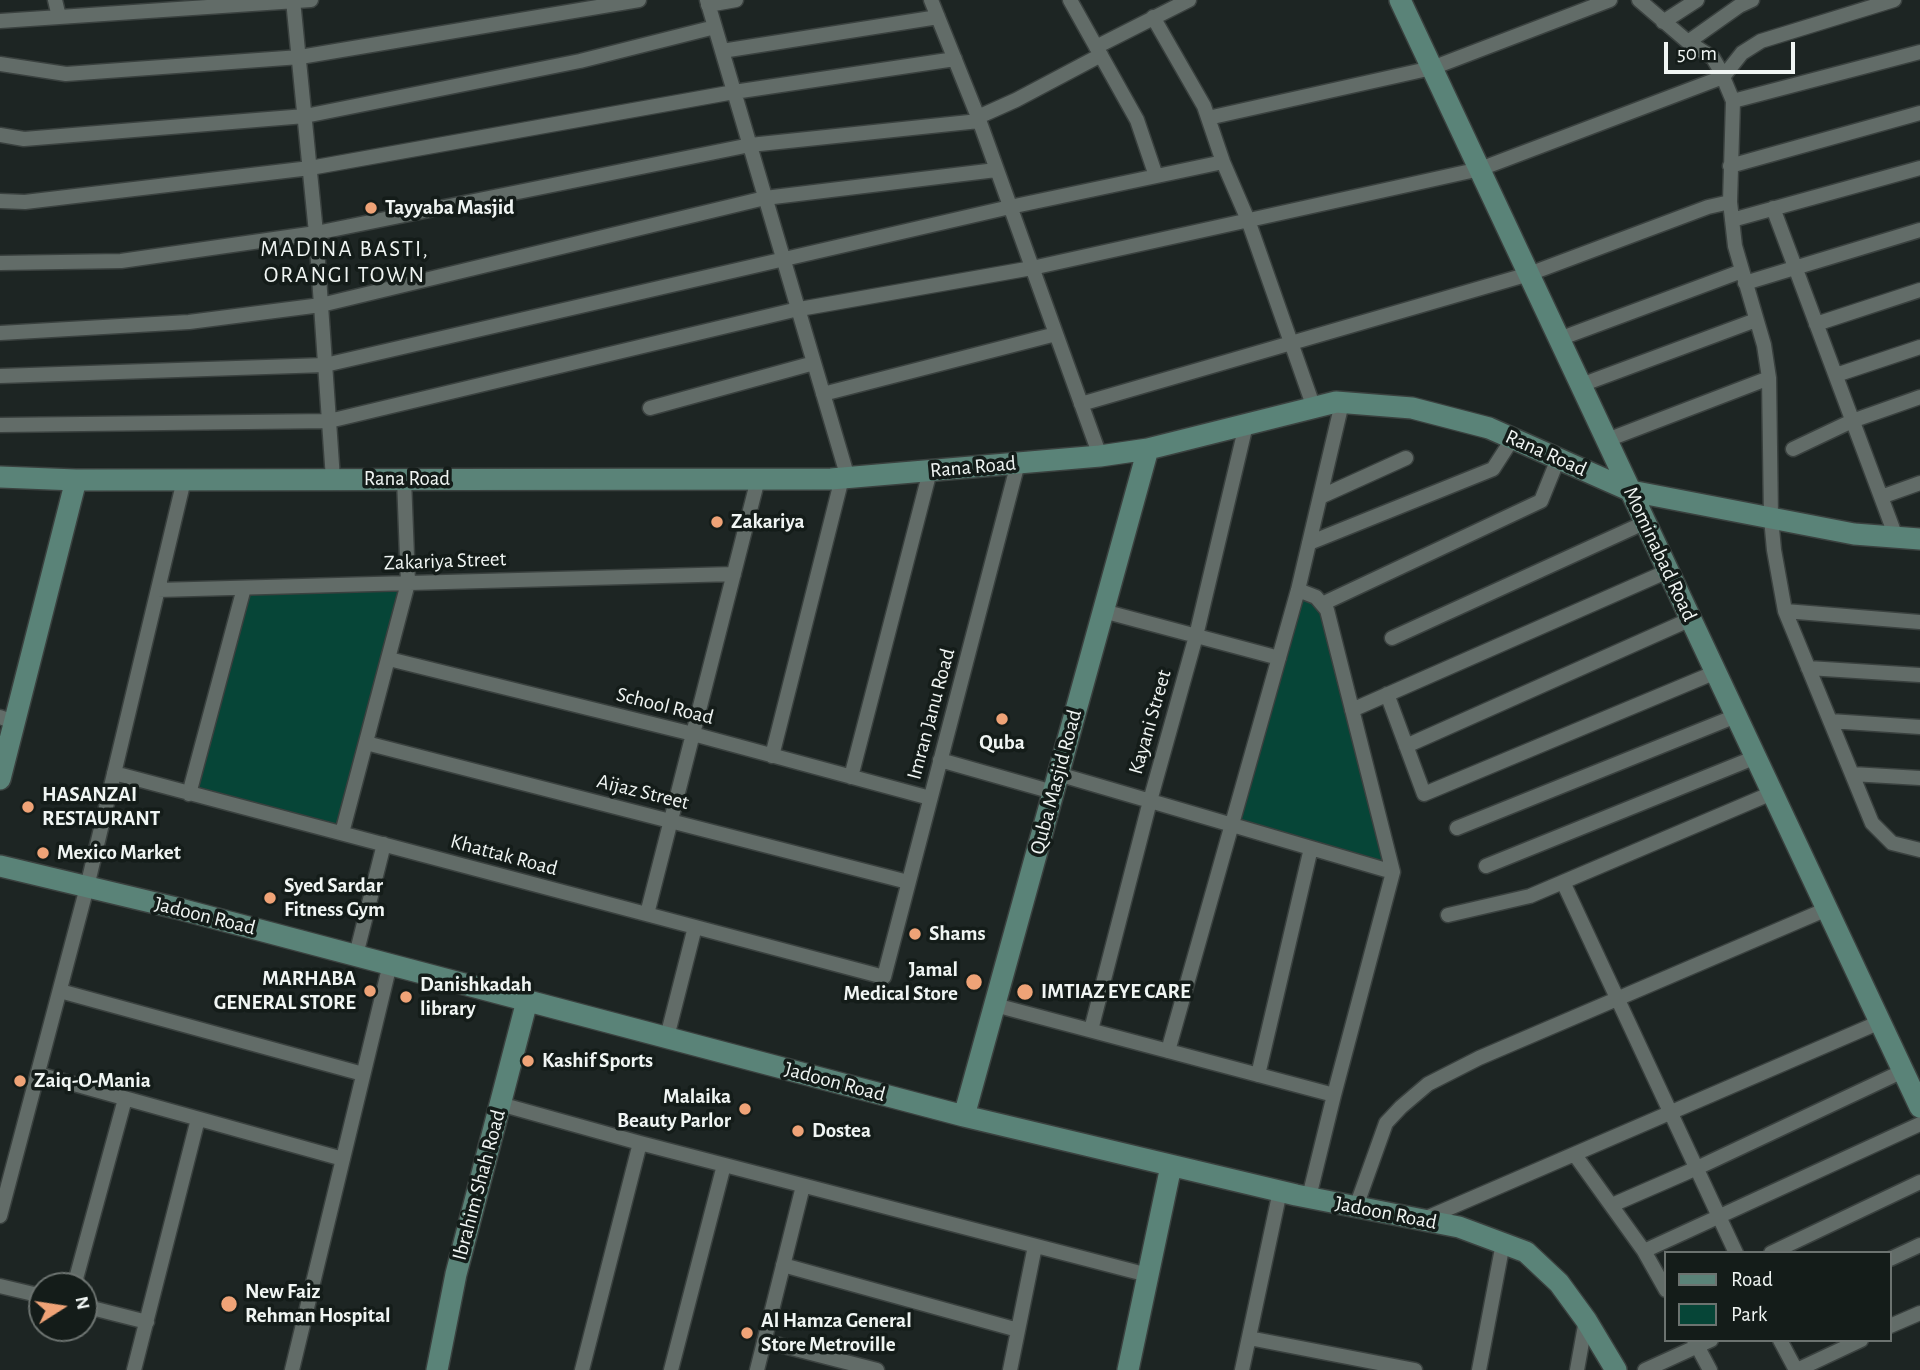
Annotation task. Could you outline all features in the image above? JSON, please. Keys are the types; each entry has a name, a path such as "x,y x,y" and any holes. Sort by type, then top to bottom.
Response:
{"street":[{"path":"55,0 59,17"},
{"path":"0,21 311,0"},
{"path":"0,64 66,74 300,57 639,0"},
{"path":"736,0 708,3 823,394 845,478 772,756"},
{"path":"931,0 978,119 1100,456"},
{"path":"1070,0 1137,120 1156,176"},
{"path":"0,263 121,261 316,233 750,145 978,119 1027,94 1153,17 1189,0"},
{"name":"Mominabad Road","path":"1400,0 1920,1107"},
{"path":"1208,118 1432,68 1610,0"},
{"path":"1639,0 1688,42 1713,58 1733,101 1730,202 1735,246 1764,345 1769,379 1771,519 1785,611 1872,822 1892,843 1920,850"},
{"path":"1663,22 1697,0"},
{"path":"1688,42 1739,6 1752,0"},
{"path":"0,425 330,421 798,309 1032,268 1480,169 1723,77 1742,53 1761,41 1894,0"},
{"path":"293,1 316,233 334,479"},
{"path":"722,51 938,17"},
{"path":"1153,17 1204,106 1223,162 1248,220 1314,408"},
{"path":"0,135 24,139 305,116 580,61 715,27"},
{"path":"1733,101 1920,52"},
{"path":"0,201 25,202 310,168 734,92 956,60"},
{"path":"1730,166 1920,113"},
{"path":"0,376 326,365 1010,207 1223,162"},
{"path":"1732,220 1920,168"},
{"path":"0,333 189,321 321,305 765,198 996,170"},
{"path":"1081,404 1529,274 1708,207 1730,202"},
{"path":"1773,208 1896,537"},
{"path":"1559,339 1743,277 1795,267 1920,230"},
{"path":"1816,324 1920,290"},
{"path":"1581,384 1756,320"},
{"path":"823,394 1056,334"},
{"path":"1836,375 1920,347"},
{"path":"650,408 814,363"},
{"path":"1607,440 1769,379"},
{"path":"1793,449 1853,421 1920,397"},
{"path":"1168,1051 1298,590 1342,402"},
{"name":"Rana Road","path":"0,477 76,480 845,478 1100,456 1148,449 1342,402 1412,408 1489,428 1631,491 1854,534 1920,539"},
{"name":"Kayani Street","path":"1091,1030 1196,636 1246,425"},
{"path":"1309,543 1493,469 1513,438"},
{"name":"Quba Masjid Road","path":"964,1116 1148,449"},
{"path":"1320,498 1406,458"},
{"path":"1322,604 1541,501 1558,459"},
{"name":"Imran Janu Road","path":"884,976 1018,463"},
{"path":"851,777 930,471"},
{"path":"342,834 408,583 404,479"},
{"path":"647,914 758,479"},
{"path":"0,779 7,719 76,480"},
{"path":"0,1216 88,887 184,480"},
{"path":"1881,497 1920,483"},
{"path":"1392,638 1646,522"},
{"path":"1352,710 1668,570"},
{"name":"Zakariya Street","path":"158,590 734,574"},
{"path":"189,794 244,588"},
{"path":"1298,590 1316,597 1327,610 1393,872 1309,1197"},
{"path":"1103,611 1279,658"},
{"path":"1785,611 1920,622"},
{"path":"1406,746 1691,620"},
{"name":"School Road","path":"388,659 693,734 930,798"},
{"path":"1808,668 1920,676"},
{"path":"1387,694 1424,794 1716,672"},
{"path":"1457,828 1736,716"},
{"path":"1830,722 1920,727"},
{"name":"Aijaz Street","path":"366,743 908,882"},
{"path":"1486,866 1756,757"},
{"path":"940,760 1150,801 1393,872"},
{"name":"Khattak Road","path":"114,773 884,976"},
{"path":"1852,774 1920,778"},
{"path":"1448,915 1530,896 1772,793"},
{"path":"356,955 384,845"},
{"path":"1258,1075 1311,848"},
{"name":"Jadoon Road","path":"0,866 176,908 964,1116 1280,1191 1459,1227 1526,1252 1559,1283 1586,1320 1616,1370"},
{"path":"1563,882 1735,1251"},
{"path":"1356,1207 1386,1123 1428,1084 1479,1058 1827,909"},
{"path":"667,1037 695,927"},
{"path":"292,1370 390,964"},
{"path":"60,991 363,1074"},
{"name":"Ibrahim Shah Road","path":"437,1370 456,1274 527,1000"},
{"path":"995,1005 1334,1095"},
{"path":"1423,1220 1880,1022"},
{"path":"1612,1205 1697,1168 1903,1070"},
{"path":"37,1074 343,1159"},
{"path":"78,1272 125,1099"},
{"path":"500,1104 1148,1275"},
{"path":"134,1370 198,1119"},
{"path":"1644,1251 1920,1124"},
{"path":"582,1370 640,1143"},
{"path":"1575,1155 1644,1251 1664,1286"},
{"path":"671,1370 724,1165"},
{"path":"1128,1370 1171,1166"},
{"path":"1775,1251 1920,1182"},
{"path":"757,1370 803,1185"},
{"path":"1242,1370 1280,1191"},
{"path":"1479,1370 1503,1243"},
{"path":"1892,1258 1920,1245"},
{"path":"1010,1370 1035,1246"},
{"path":"783,1265 1018,1330"},
{"path":"0,1286 28,1293"},
{"path":"98,1310 146,1322"},
{"path":"1892,1325 1920,1313"},
{"path":"1577,1370 1586,1320"},
{"path":"1249,1338 1415,1370"},
{"path":"764,1340 877,1370"},
{"path":"1645,1370 1701,1342 1710,1370"},
{"path":"1781,1342 1796,1370 1857,1342"}],"green space":[{"path":"400,584 342,833 189,794 244,588"},
{"path":"1298,590 1316,597 1393,872 1234,826"}],"place":[{"name":"Tayyaba Masjid","path":"371,208"},
{"name":"Zakariya","path":"717,522"},
{"name":"Quba","path":"1002,719"},
{"name":"HASANZAI RESTAURANT","path":"28,807"},
{"name":"Mexico Market","path":"43,853"},
{"name":"Syed Sardar Fitness Gym","path":"270,898"},
{"name":"Shams","path":"915,934"},
{"name":"Jamal Medical Store","path":"974,982"},
{"name":"MARHABA GENERAL STORE","path":"370,991"},
{"name":"IMTIAZ EYE CARE","path":"1025,992"},
{"name":"Danishkadah library","path":"406,997"},
{"name":"Kashif Sports","path":"528,1061"},
{"name":"Zaiq-O-Mania","path":"20,1081"},
{"name":"Malaika Beauty Parlor","path":"745,1109"},
{"name":"Dostea","path":"798,1131"},
{"name":"New Faiz Rehman Hospital","path":"229,1304"},
{"name":"Al Hamza General Store Metroville","path":"747,1333"}],"district":[{"name":"MADINA BASTI, ORANGI TOWN","path":"345,262"}]}
